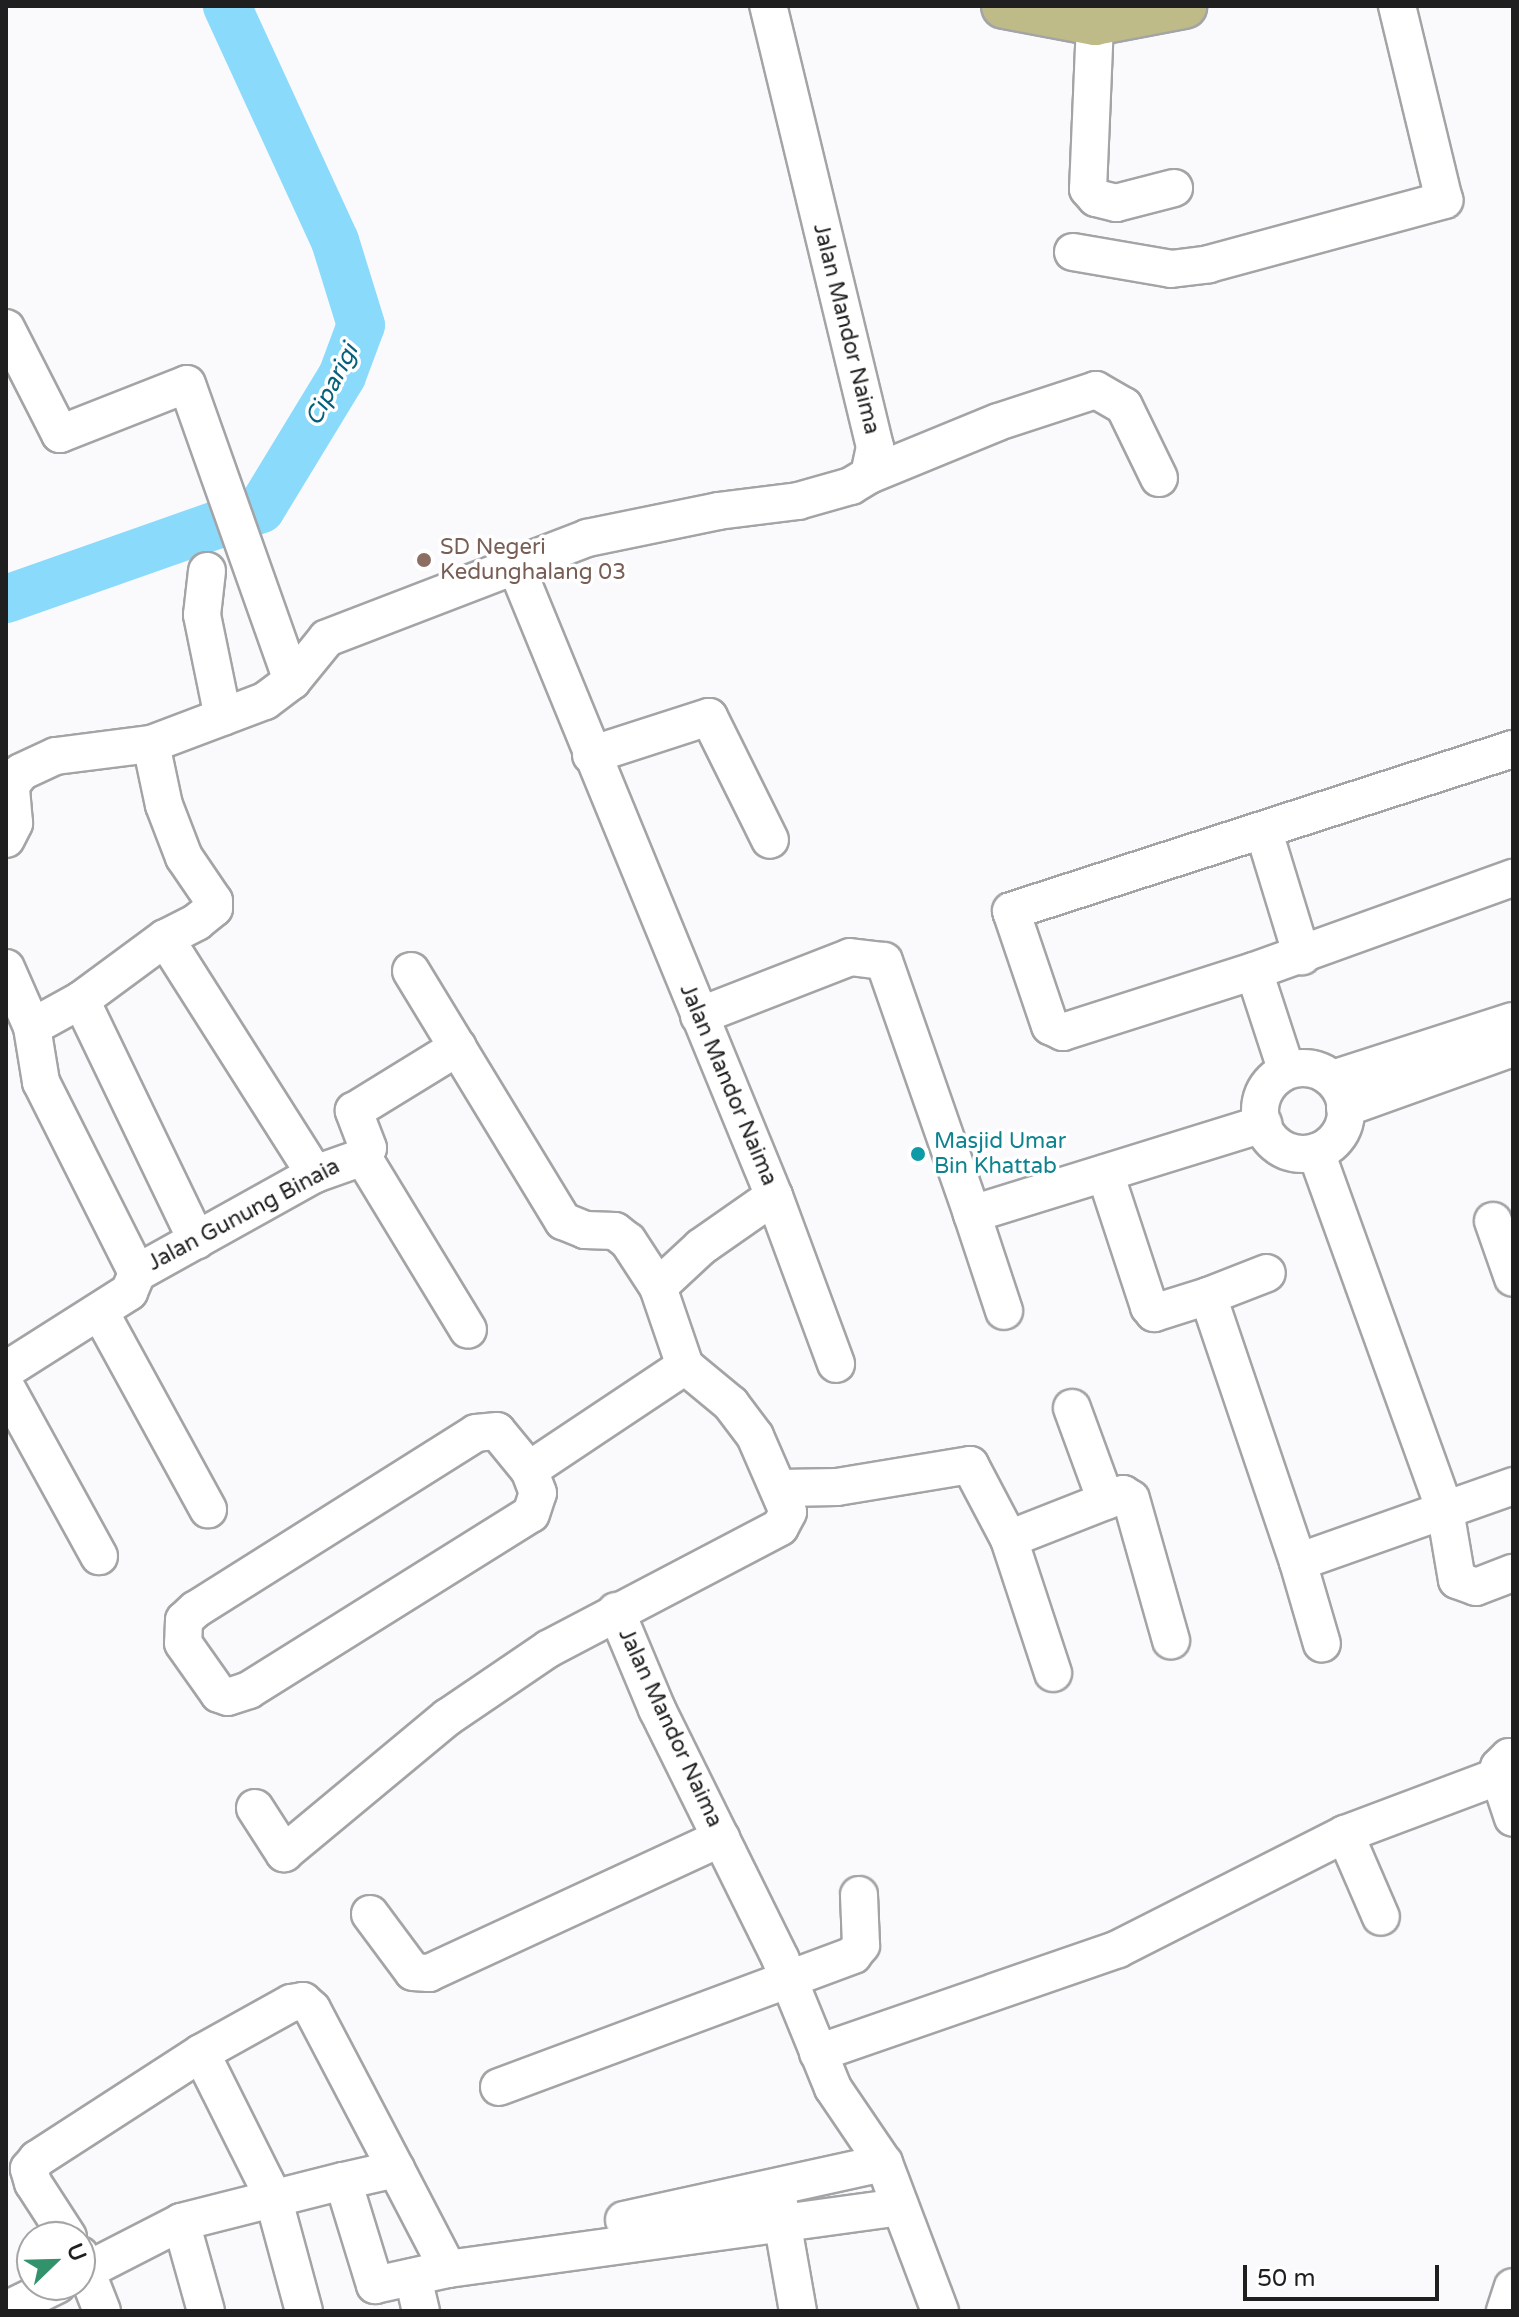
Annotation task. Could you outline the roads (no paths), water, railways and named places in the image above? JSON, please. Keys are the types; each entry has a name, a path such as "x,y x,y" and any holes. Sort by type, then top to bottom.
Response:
{"main road":[{"path":"1004,6 1095,23 1184,6"}],"street":[{"name":"Jalan Mandor Naima","path":"768,6 875,447 869,475"},
{"path":"1073,252 1171,269 1209,264 1444,200 1397,6"},
{"path":"1095,23 1088,189 1096,198 1116,203 1174,188"},
{"path":"6,328 60,434 183,383 192,390 292,681"},
{"path":"6,839 14,823 11,785 21,772 56,756 151,744 265,701 292,681 327,638 587,538 718,511 798,501 851,486 869,475 1012,416 1096,390 1124,406 1159,478"},
{"name":"Jalan Mandor Naima","path":"515,564 774,1196 656,1282"},
{"path":"207,571 202,615 223,717"},
{"path":"591,755 709,717 770,840"},
{"path":"32,1027 81,1000 165,938 197,922 214,908 214,901 184,857 164,805 151,744"},
{"path":"1513,749 1264,832 1011,911 1050,1026 1063,1032 1302,956 1513,878"},
{"path":"1264,832 1302,956"},
{"path":"165,938 315,1174"},
{"path":"699,1016 850,957 884,961 1004,1311"},
{"path":"6,968 32,1027 41,1082 137,1273"},
{"path":"411,971 563,1221 585,1230 615,1231 628,1241 656,1282 685,1366 529,1470"},
{"path":"1254,971 1286,1069"},
{"path":"81,1000 197,1241"},
{"path":"1339,1093 1513,1021"},
{"path":"363,1157 368,1148 354,1111 458,1047"},
{"path":"1339,1093 1513,1048"},
{"path":"1286,1069 1321,1072 1339,1093 1346,1122 1316,1152 1284,1150 1267,1135 1263,1124 1263,1092 1286,1069"},
{"path":"972,1214 1263,1124"},
{"path":"1316,1152 1445,1510 1457,1580 1476,1587 1513,1573"},
{"name":"Jalan Gunung Binaia","path":"6,1370 129,1292 137,1273 315,1174 363,1157 468,1330"},
{"path":"1105,1173 1149,1307 1154,1313 1267,1273"},
{"path":"774,1196 836,1364"},
{"path":"1491,1222 1513,1278"},
{"path":"1208,1296 1298,1562 1322,1644"},
{"path":"100,1312 208,1509"},
{"name":"Jalan Mandor Naima","path":"685,1366 731,1404 755,1436 781,1488 788,1512 780,1527 616,1611 789,1978 833,2088 884,2163 940,2311"},
{"path":"6,1387 99,1556"},
{"path":"1072,1408 1106,1501"},
{"path":"497,1431 529,1470 538,1493 531,1514 249,1690 219,1694 183,1643 184,1620 196,1609 476,1433 497,1431"},
{"path":"781,1488 837,1487 970,1465 1009,1539 1053,1673"},
{"path":"1298,1562 1513,1486"},
{"path":"1009,1539 1123,1494 1131,1499 1171,1640"},
{"path":"255,1808 284,1853 448,1717 548,1649 616,1611"},
{"path":"818,2053 1118,1949 1345,1834 1508,1767 1513,1818"},
{"path":"1345,1834 1381,1917"},
{"path":"370,1914 413,1972 429,1973 721,1838"},
{"path":"499,2087 853,1955 861,1945 859,1895"},
{"path":"58,2221 33,2183 29,2169 30,2149 291,2003 303,2001 442,2258"},
{"path":"201,2053 273,2197 304,2311"},
{"path":"780,2205 884,2163"},
{"path":"96,2260 181,2222 396,2169"},
{"path":"343,2181 380,2298 417,2294 442,2258 780,2205 900,2207"},
{"path":"780,2205 798,2311"},
{"path":"181,2222 206,2311"},
{"path":"1505,2311 1513,2287"},
{"path":"6,2310 24,2301"}],"waterway":[{"name":"Ciparigi","path":"6,599 261,509 342,376 361,325 335,241 227,6"}],"place":[{"name":"SD Negeri Kedunghalang 03","path":"424,560"},
{"name":"Masjid Umar Bin Khattab","path":"918,1154"}]}
